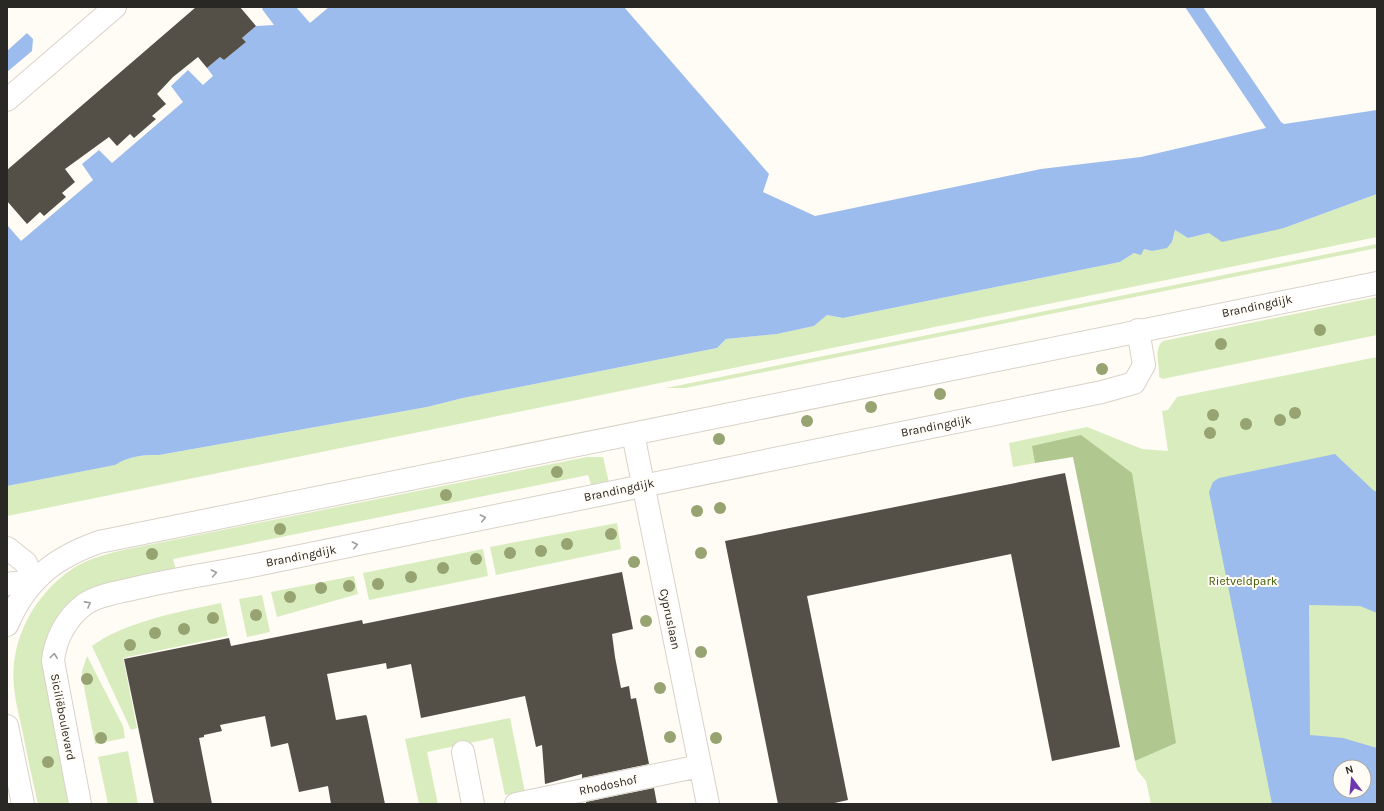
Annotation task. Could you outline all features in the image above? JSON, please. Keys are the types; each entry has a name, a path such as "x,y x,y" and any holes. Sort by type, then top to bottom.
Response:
{"street":[{"path":"7,100 115,7"},
{"name":"Brandingdijk","path":"33,581 58,560 70,553 99,542 1138,330 1377,283"},
{"name":"Brandingdijk","path":"62,631 70,619 85,604 107,595 1102,392 1134,383 1144,365 1138,330"},
{"name":"Cypruslaan","path":"633,434 708,804"},
{"path":"7,548 26,563 33,581"},
{"path":"7,584 33,581"},
{"path":"7,625 20,599 33,581"},
{"name":"Siciliëboulevard","path":"62,631 54,651 54,671 80,804"},
{"path":"7,726 23,804"},
{"path":"462,752 473,804"},
{"name":"Rhodoshof","path":"516,804 700,766"}],"green space":[{"path":"1377,194 1377,237 7,516 7,486 114,465 136,457 159,455 427,407 463,398 717,348 726,339 777,334 814,326 827,315 843,318 1120,262 1134,253 1144,249 1152,251 1172,242 1175,230 1188,238 1209,233 1284,228"},
{"path":"1377,244 1377,248 685,388 666,388"},
{"path":"1377,297 1377,335 1163,379 1159,377 1158,348 1163,341"},
{"name":"Rietveldpark","path":"1377,357 1377,804 1151,804 1146,781 1137,770 1135,761 1144,757 1075,444 1033,446 1035,463 1013,467 1009,443 1087,427 1142,449 1168,451 1162,411 1168,410 1177,397"},
{"path":"1081,435 1132,473 1176,743 1135,761 1073,457 1035,463 1032,446"},
{"path":"587,457 603,457 609,483 592,487 588,475 173,559 176,570 79,595 65,607 55,619 48,633 43,651 71,804 38,804 15,698 14,669 16,651 28,618 38,603 62,576 77,566 93,558 123,550"},
{"path":"617,523 621,549 496,575 490,547"},
{"path":"483,549 488,576 369,600 363,573"},
{"path":"354,576 358,594 277,617 271,592"},
{"path":"262,595 270,632 247,637 239,599"},
{"path":"221,603 228,636 123,658 137,728 131,730 92,646 120,630 154,618"},
{"path":"87,656 123,726 125,738 95,744 82,671"},
{"path":"510,718 525,792 505,795 493,738 427,752 438,804 419,804 405,739"},
{"path":"128,751 138,804 108,804 98,757"}],"water":[{"path":"264,7 296,7 310,23 329,7 624,7 769,174 763,192 815,216 1041,169 1141,157 1266,128 1185,7 1203,7 1281,122 1284,124 1377,110 1377,194 1284,228 1222,242 1209,233 1188,238 1175,230 1172,242 1167,248 1152,251 1144,249 1141,255 1134,253 1120,262 843,318 827,315 814,326 777,334 726,339 717,348 463,398 427,407 159,455 136,457 115,465 7,486 8,226 21,241 93,180 82,164 99,150 112,163 183,102 171,86 188,70 203,85 213,76 207,68 220,57 224,60 246,42 242,38 256,26 274,25 262,9"},
{"path":"27,33 33,39 32,51 7,72 7,51"},
{"path":"1335,454 1373,490 1377,492 1377,613 1360,606 1309,605 1310,735 1343,738 1377,748 1377,804 1272,804 1209,492 1213,482 1219,478"}],"building":[{"path":"196,7 240,7 256,26 242,38 246,42 224,60 220,57 207,68 198,57 173,77 157,94 166,104 152,116 156,119 134,138 130,134 117,146 109,137 65,169 75,182 62,193 66,197 44,216 40,212 27,224 7,201 7,170"},
{"path":"1065,473 1120,747 1052,761 1011,554 807,596 848,800 830,804 778,804 725,541"},
{"path":"622,572 633,629 612,634 615,657 621,688 629,686 631,699 636,698 649,764 582,778 582,774 545,784 542,745 536,747 525,696 421,718 411,664 387,669 386,663 327,674 336,720 366,715 367,717 385,804 331,804 328,786 299,792 288,743 271,747 265,716 220,725 222,731 204,735 204,737 199,738 212,804 154,804 124,659 229,638 231,646 362,620 363,624"},
{"path":"654,788 657,804 586,804 586,802"}]}
